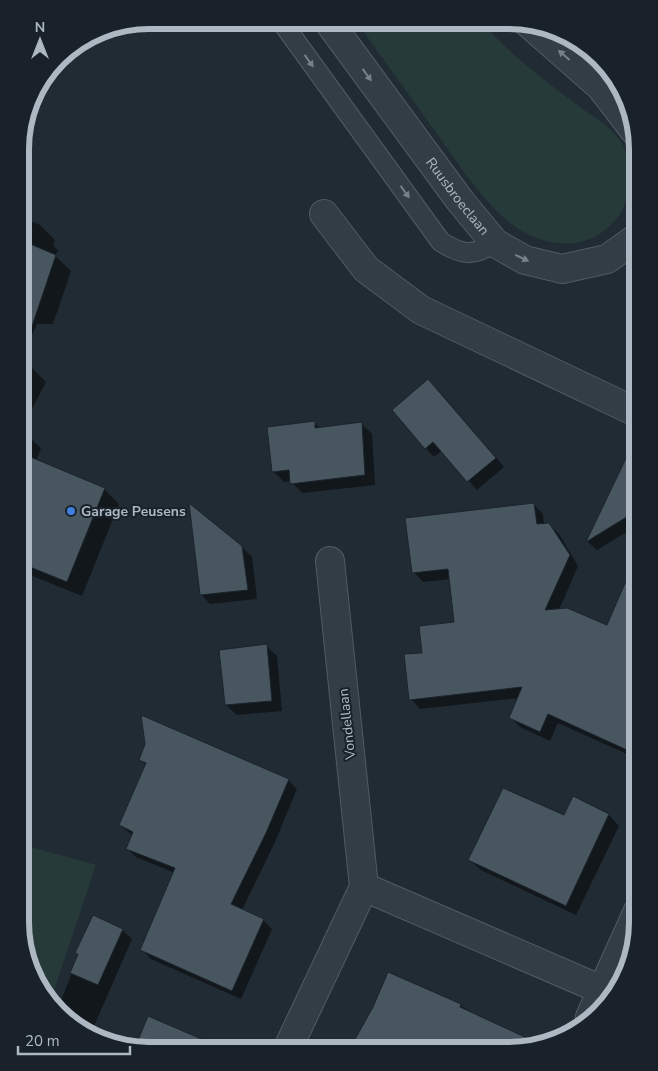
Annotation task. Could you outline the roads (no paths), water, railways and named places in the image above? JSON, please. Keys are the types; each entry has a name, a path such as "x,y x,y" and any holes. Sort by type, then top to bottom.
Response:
{"street":[{"name":"Ruusbroeclaan","path":"334,29 461,202 495,243 525,260 562,269 606,259 629,243"},
{"path":"544,34 613,91 621,106"},
{"path":"324,214 366,269 421,310 629,408"},
{"name":"Vondellaan","path":"330,561 364,888"},
{"path":"291,1042 364,888 602,990"},
{"path":"596,1004 629,931"}],"lane":[{"path":"286,29 441,242 457,251 474,254 495,243"}],"place":[{"name":"Garage Peusens","path":"71,511"}]}
